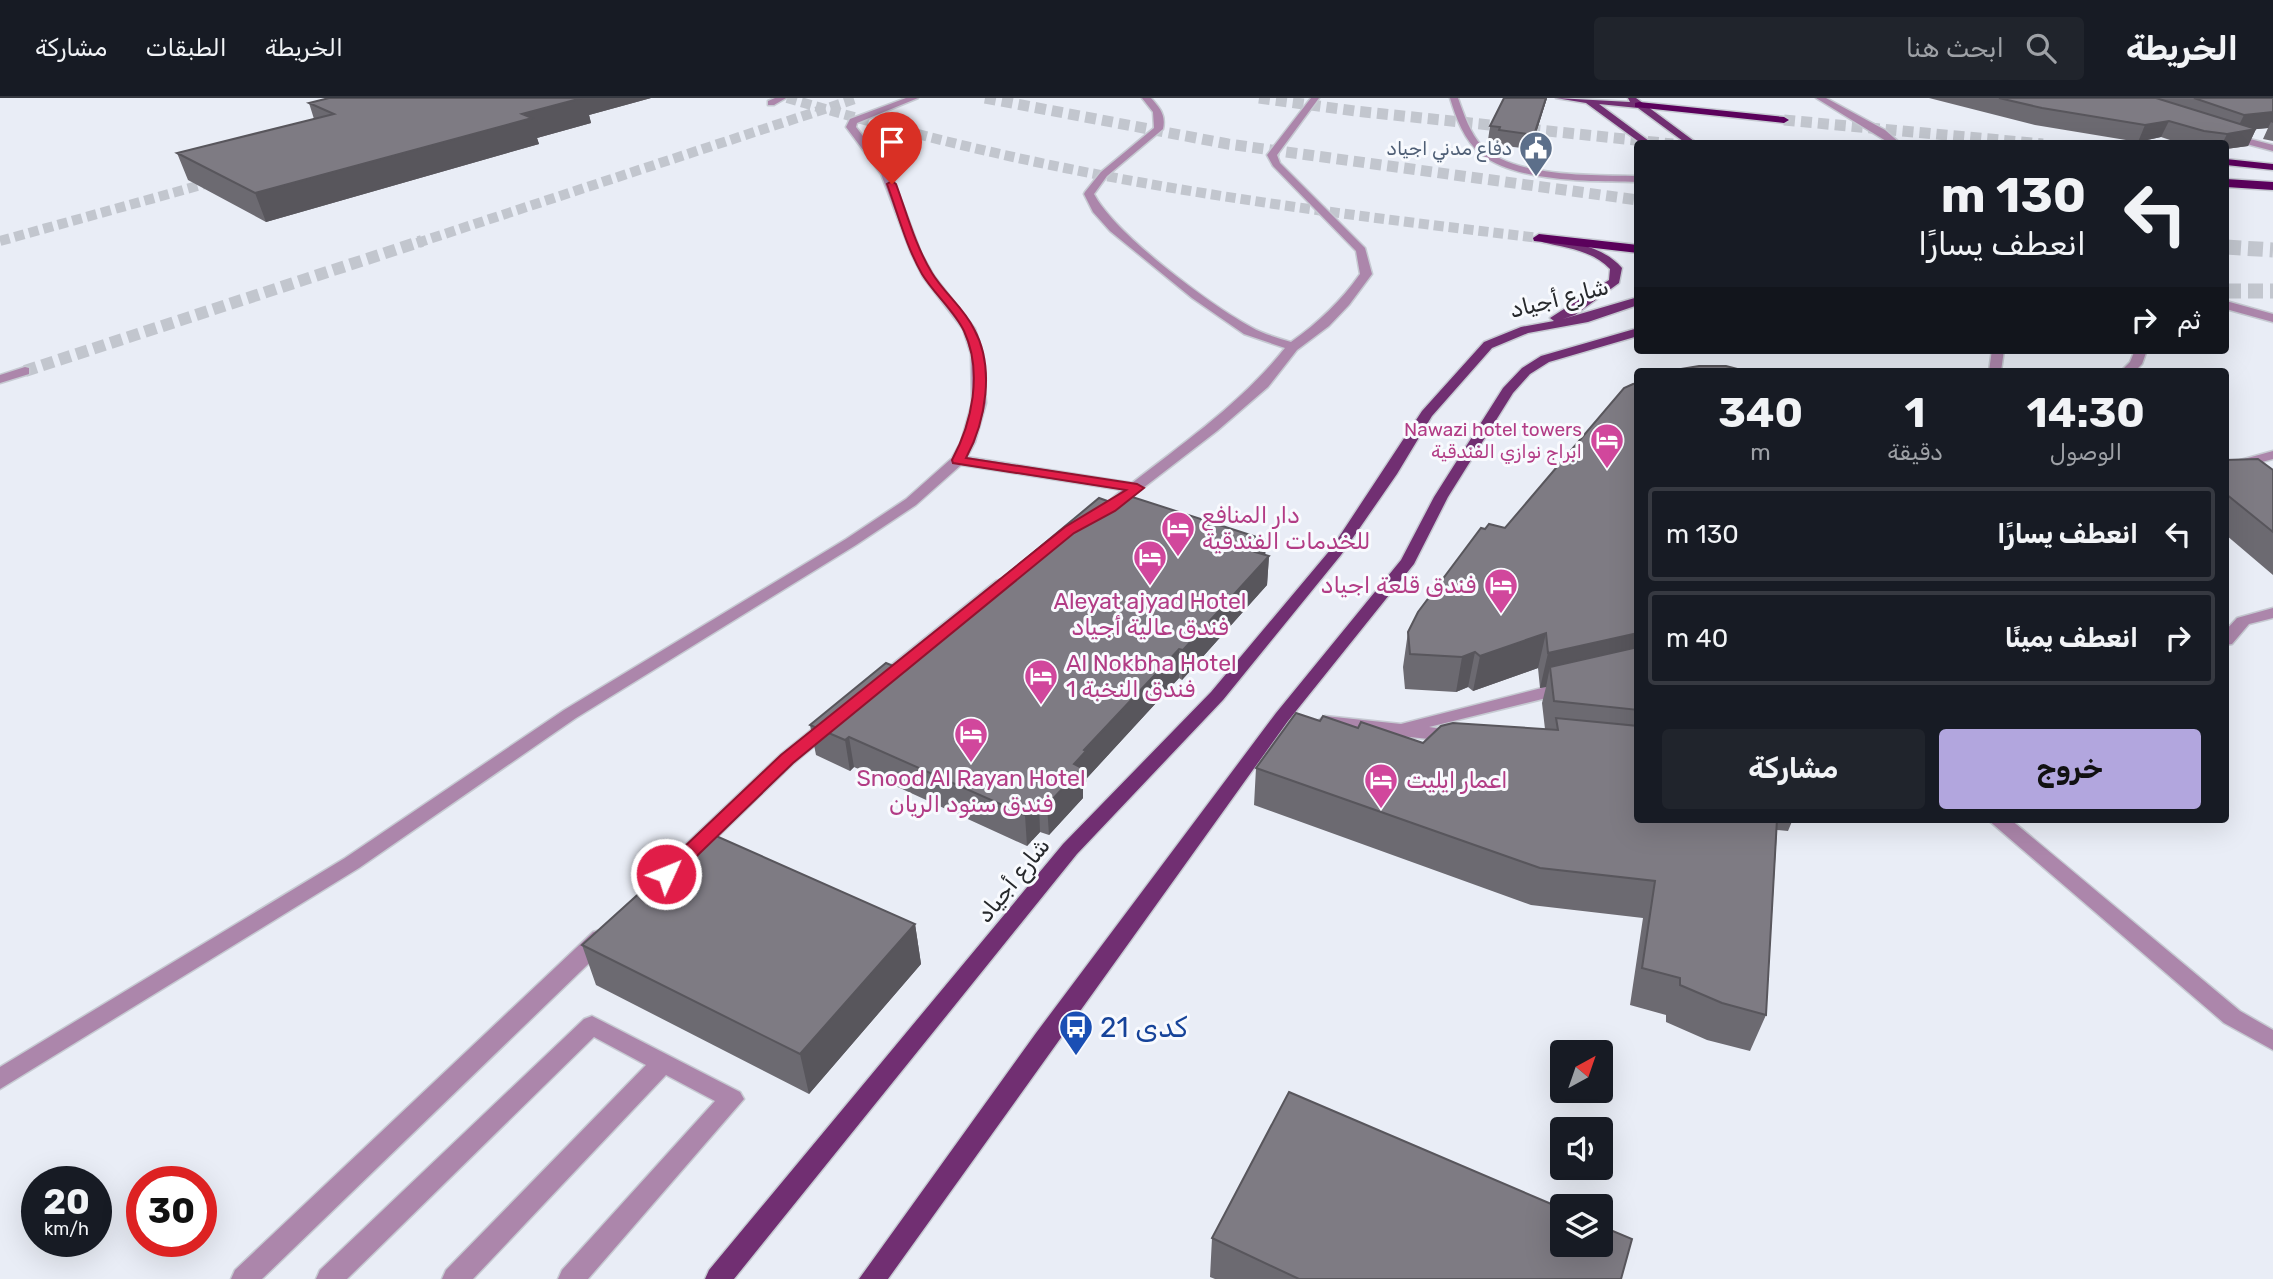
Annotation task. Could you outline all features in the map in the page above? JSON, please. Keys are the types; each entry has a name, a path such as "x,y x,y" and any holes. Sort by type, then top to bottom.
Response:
{"highway":[{"path":"1635,102 1784,120"},
{"path":"2229,162 2273,167"},
{"path":"2229,183 2273,186"},
{"path":"1539,238 1634,249"}],"main road":[{"path":"1560,98 1635,102 1688,140"},
{"path":"1586,100 1642,140"},
{"path":"1525,330 1571,312 1615,281 1616,268 1609,259 1590,250 1539,238"},
{"name":"شارع أجياد","path":"718,1279 1070,849 1217,695 1336,552 1390,474 1427,414 1488,345 1525,330 1596,316 1634,302"},
{"path":"872,1279 1282,717 1408,561 1441,497 1508,391 1545,359 1634,332"}],"street":[{"path":"771,103 782,98"},
{"path":"0,1079 352,863 570,714 851,542 911,502 958,460 968,442 979,403 977,354 969,329 929,277 916,253 892,184 864,141 851,127 853,121 914,98"},
{"path":"1146,98 1158,110 1161,119 1158,129 1104,174 1088,194 1097,210 1114,229 1217,312 1248,331 1293,347"},
{"path":"1090,519 1137,488 1263,384 1293,347 1325,323 1366,275 1361,250 1276,164 1272,155 1286,133 1304,117 1315,98"},
{"path":"1454,98 1464,128 1478,146 1487,155 1506,164 1558,174 1634,179"},
{"path":"1820,98 1892,140"},
{"path":"2217,132 2273,148"},
{"path":"2230,136 2262,134"},
{"path":"2229,306 2273,318"},
{"path":"0,379 25,371"},
{"path":"2229,467 2273,455"},
{"path":"958,460 1137,488"},
{"path":"871,690 1019,570"},
{"path":"2229,637 2243,621 2273,613"},
{"path":"1395,729 1583,684"},
{"path":"676,865 787,759 850,708"},
{"path":"1282,717 1476,738"},
{"path":"2002,823 2232,1017 2273,1041"},
{"path":"244,1279 616,923"},
{"path":"329,1279 592,1025 732,1100 571,1279"},
{"path":"455,1279 664,1062"}],"building":[{"path":"329,98 582,98 522,114 532,118 255,193 177,153 334,114 309,103"},
{"path":"1504,98 1546,98 1534,135 1499,130 1500,127 1490,126"},
{"path":"1999,98 2156,98 2256,129 2227,134 2204,131 2169,121 2145,125"},
{"path":"2194,98 2273,98 2273,112 2244,115"},
{"path":"1726,366 1734,368 1687,368"},
{"path":"1633,384 1634,634 1548,653 1546,633 1480,656 1475,652 1462,657 1410,654 1408,632 1418,612 1481,528 1485,529 1489,524 1505,528 1624,388"},
{"path":"2258,459 2273,470 2273,532 2229,496 2229,460"},
{"path":"1123,494 1266,540 1255,552 1269,556 1183,650 1179,649 1084,750 1086,751 1074,764 1082,768 1047,805 1039,801 1025,815 849,737 845,740 810,725 886,663 905,671 991,597 983,594 1099,498 1113,503"},
{"path":"1634,648 1634,710 1554,701 1550,667"},
{"path":"1296,713 1320,721 1323,716 1358,728 1361,722 1423,743 1441,726 1453,723 1558,730 1556,718 1634,726 1634,823 1777,823 1766,1015 1722,1003 1680,985 1680,978 1642,968 1655,881 1540,868 1256,768"},
{"path":"707,832 915,924 800,1054 582,945"},
{"path":"1289,1092 1550,1203 1550,1257 1613,1257 1613,1231 1632,1239 1621,1279 1299,1279 1212,1238"}],"tunnel":[{"path":"787,98 960,145 1183,190 1539,238"},
{"path":"417,243 858,98"},
{"path":"985,98 1228,144 1634,199"},
{"path":"1259,98 1355,111 1634,140"},
{"path":"1784,120 2000,140"},
{"path":"0,241 219,180"},
{"path":"25,371 422,241"},
{"path":"2229,247 2273,250"},
{"path":"2229,291 2273,291"}],"place":[{"name":"دفاع مدني اجياد","path":"1536,178"},
{"name":"Nawazi hotel towers ابراج نوازي الفندقية","path":"1607,470"},
{"name":"دار المنافع للخدمات الفندقية","path":"1178,558"},
{"name":"Aleyat ajyad Hotel فندق عالية أجياد","path":"1150,587"},
{"name":"فندق قلعة اجياد","path":"1501,615"},
{"name":"Al Nokbha Hotel 1 فندق النخبة","path":"1041,706"},
{"name":"Snood Al Rayan Hotel فندق سنود الريان","path":"971,764"},
{"name":"اعمار ايليت","path":"1381,810"},
{"name":"كدى 21","path":"1076,1057"}],"route":[{"path":"666,874 787,759 1069,530 1110,508 1137,488 958,460 968,442 979,403 977,354 969,329 929,277 916,253 892,184"}]}
